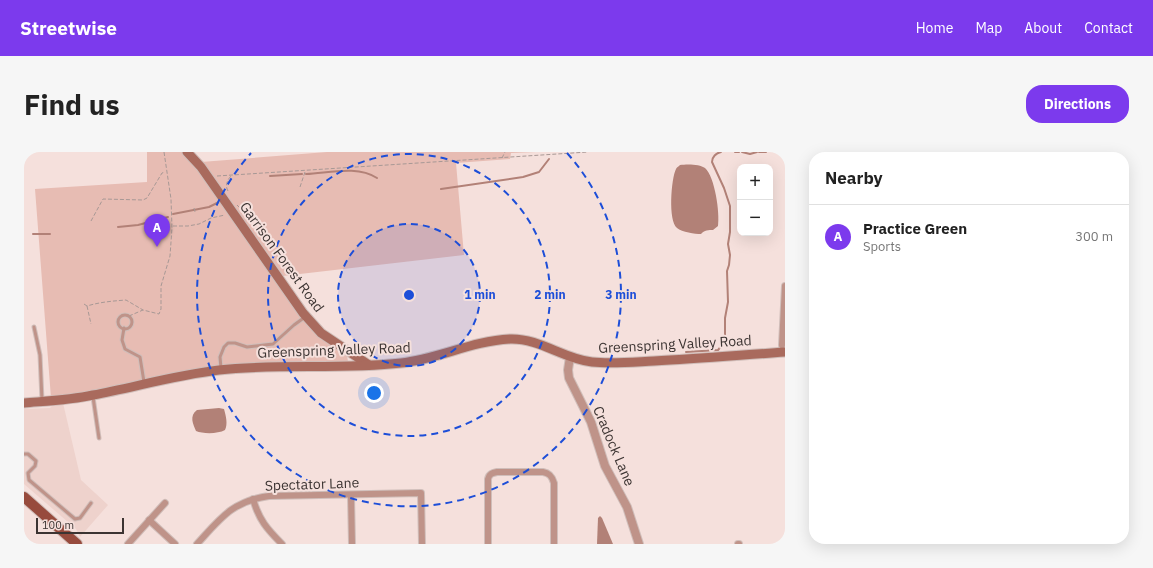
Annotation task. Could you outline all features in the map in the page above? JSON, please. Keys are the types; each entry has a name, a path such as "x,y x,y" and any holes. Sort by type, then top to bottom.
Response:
{"main road":[{"name":"Garrison Forest Road","path":"187,152 201,167 306,317 322,332 369,365"},
{"name":"Greenspring Valley Road","path":"24,403 93,395 182,375 221,370 291,366 400,363 420,360 483,343 511,339 531,341 570,357 590,362 690,359 783,349"},
{"path":"24,497 77,544"}],"street":[{"path":"783,349 785,286"},
{"name":"Cradock Lane","path":"570,357 568,370 570,381 591,422 605,466 627,507 640,544"},
{"path":"488,544 488,479 491,473 543,472 550,474 554,483 554,544"},
{"name":"Spectator Lane","path":"197,544 231,510 244,502 253,499 269,496 421,493 422,544"},
{"path":"351,495 352,544"},
{"path":"253,499 264,525 282,544"},
{"path":"128,544 165,503"},
{"path":"149,520 175,544"}],"lane":[{"path":"125,315 129,316 131,324 124,328 119,325 119,318 125,315"},
{"path":"221,370 220,357 224,347 228,343 247,346 273,344 294,325 306,317"},
{"path":"34,326 40,355 42,402"},
{"path":"124,328 122,340 125,349 140,357 144,384"},
{"path":"93,395 98,438"},
{"path":"24,454 28,454 36,461 35,466 28,473 29,480 75,519 80,518 91,503"}],"path":[{"path":"87,306 105,302 126,300 143,310 159,314 161,310 161,286 170,256 172,226 171,199 164,152"},
{"path":"501,158 505,152"},
{"path":"209,179 219,176 588,152"},
{"path":"300,187 305,171"},
{"path":"91,221 103,199 143,200 147,198 162,173 166,172"},
{"path":"228,192 226,188 228,180 232,176"},
{"path":"236,204 267,236"},
{"path":"194,208 195,212"},
{"path":"235,210 242,210"},
{"path":"172,226 199,224 211,218 226,215"},
{"path":"84,304 87,306 91,324"},
{"path":"129,316 143,310"}],"shaded area":[{"path":"147,152 191,152 201,162 327,152 536,152 511,153 510,159 456,163 464,255 274,277 347,355 348,362 265,364 51,398 35,189 147,182"},
{"path":"690,164 700,166 705,168 709,173 714,187 718,213 718,226 713,230 705,231 701,234 685,232 677,228 674,224 671,209 672,190 674,174 676,168 680,165"},
{"path":"63,403 81,480 108,505 80,537 76,529 24,484 24,409 50,408 54,404"},
{"path":"224,409 225,412 227,423 225,430 210,433 196,431 192,417 197,410"},
{"path":"600,516 613,544 597,544 598,518"}],"waterway":[{"path":"686,352 718,350 725,339 725,318 728,302 727,271 730,255 728,244 730,232 730,206 724,188 712,162 717,153 721,152"},
{"path":"742,152 750,154 757,152"},
{"path":"759,152 766,152"},
{"path":"441,189 523,177 539,172 549,159"},
{"path":"306,174 333,171 352,171 369,174 377,178"},
{"path":"270,176 302,174"},
{"path":"173,214 209,207 219,202"},
{"path":"118,227 138,225 168,217"},
{"path":"33,234 50,234"}],"place":[{"name":"Practice Green","path":"157,247"}]}
